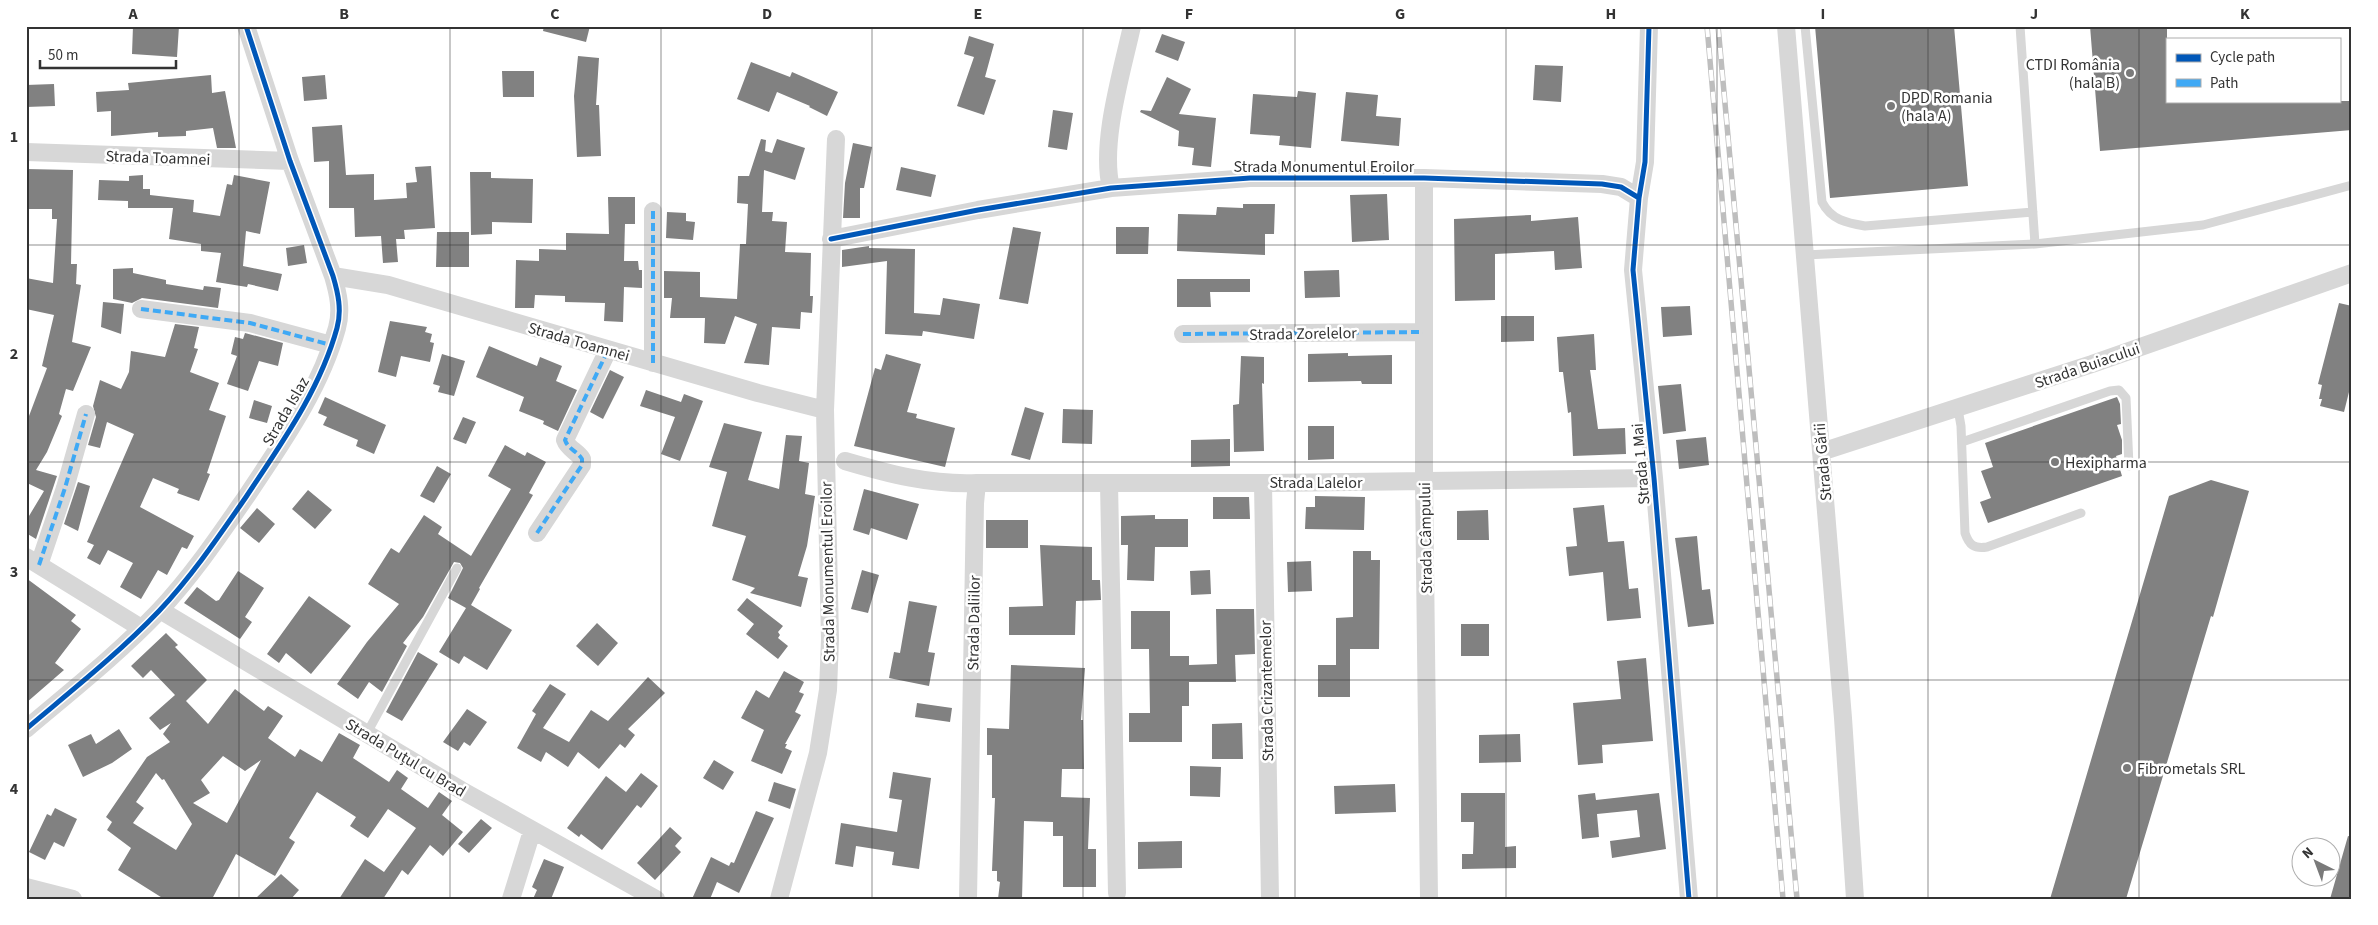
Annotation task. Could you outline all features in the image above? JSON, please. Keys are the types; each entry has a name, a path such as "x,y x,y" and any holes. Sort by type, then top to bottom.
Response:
{"street":[{"name":"Strada Islaz","path":"26,729 160,610 215,542 276,452 305,405 331,345 339,314 338,293 290,161 246,26"},
{"path":"1111,188 1107,148 1132,26"},
{"name":"Strada 1 Mai","path":"1649,26 1645,162 1639,198 1633,270 1654,478 1689,899"},
{"name":"Strada Gării","path":"1786,26 1855,899"},
{"name":"Strada Monumentul Eroilor","path":"779,899 818,753 828,690 830,639 825,410 836,139"},
{"name":"Strada Toamnei","path":"26,152 290,161"},
{"name":"Strada Monumentul Eroilor","path":"831,239 978,210 1111,188 1250,178 1424,178 1602,184 1621,187 1639,198"},
{"name":"Strada Câmpului","path":"1424,178 1424,481 1429,899"},
{"path":"653,211 653,363"},
{"name":"Strada Buiacului","path":"1821,452 1958,409 2352,273"},
{"name":"Strada Toamnei","path":"333,276 388,285 653,363 825,410"},
{"path":"141,309 250,323 331,345"},
{"name":"Strada Zorelelor","path":"1183,334 1423,332"},
{"path":"537,533 582,465 582,459 578,452 567,445 565,440 608,350"},
{"path":"86,414 65,488 33,561 141,628"},
{"path":"845,461 916,480 952,484 977,483"},
{"name":"Strada Lalelor","path":"977,483 1263,483 1654,478"},
{"name":"Strada Daliilor","path":"968,899 974,513 977,483"},
{"path":"1109,483 1117,893"},
{"name":"Strada Crizantemelor","path":"1263,483 1270,899"},
{"name":"Strada Puțul cu Brad","path":"160,610 532,831 656,899"},
{"path":"511,899 532,831"},
{"path":"26,887 73,899"}],"lane":[{"path":"1805,26 1822,202 1826,212 1844,223 1865,226 2033,212"},
{"path":"2020,26 2035,244"},
{"path":"1805,255 2035,244 2203,226 2352,184"},
{"path":"1962,442 2110,391 2119,390 2126,398 2129,466"},
{"path":"1958,409 1962,442 1965,533 1968,542 1972,546 1978,548 1987,547 2081,513"},
{"path":"366,733 457,568"}],"building":[{"path":"133,26 179,26 177,57 132,54"},
{"path":"544,26 590,26 586,42 543,31"},
{"name":"DPD Romania (hala A)","path":"1815,26 1954,26 1968,186 1830,198"},
{"name":"CTDI România (hala B)","path":"2090,26 2167,26 2166,102 2352,101 2352,130 2100,151"},
{"path":"1162,34 1185,42 1178,61 1155,52"},
{"path":"969,36 994,44 985,77 996,80 984,115 957,106 974,57 964,54"},
{"path":"578,56 599,58 596,105 599,105 601,156 577,157 574,96"},
{"path":"751,62 790,77 792,72 838,92 827,116 810,106 777,92 769,112 737,99"},
{"path":"1535,65 1563,66 1561,102 1533,100"},
{"path":"502,71 534,71 534,97 503,97"},
{"path":"211,75 212,93 225,91 236,148 217,148 213,128 186,131 186,136 158,137 158,132 111,136 111,111 97,112 96,92 129,90 128,83"},
{"path":"325,75 327,99 304,101 302,77"},
{"path":"1167,77 1191,89 1179,114 1216,118 1211,167 1192,165 1194,148 1178,146 1179,131 1140,112 1141,110 1151,111"},
{"path":"54,84 55,106 26,107 26,85"},
{"path":"1298,91 1316,93 1311,148 1279,145 1280,136 1250,134 1253,94 1297,97"},
{"path":"1346,92 1378,95 1376,116 1401,118 1399,146 1341,141"},
{"path":"1053,110 1073,113 1067,150 1048,147"},
{"path":"342,125 346,175 374,174 374,200 407,198 406,183 417,182 415,167 431,166 435,228 404,230 405,239 396,239 398,262 383,263 381,236 355,237 354,208 329,208 329,161 314,162 312,127"},
{"path":"761,139 766,140 765,151 772,153 777,139 805,148 795,180 764,170 762,212 773,212 772,221 787,222 785,252 811,253 810,296 813,296 812,313 801,312 800,329 772,327 769,365 744,363 757,324 735,316 725,344 704,343 705,318 670,318 672,298 664,298 664,271 700,272 700,297 737,299 740,244 746,244 748,204 737,203 738,176 749,176"},
{"path":"853,143 872,147 864,188 860,188 860,218 843,218 845,183"},
{"path":"901,167 936,175 931,197 896,190"},
{"path":"26,169 73,170 71,264 77,264 76,284 81,285 72,342 91,347 73,391 66,389 59,414 62,416 47,452 36,470 57,476 36,539 26,533 26,521 44,491 27,483 26,485 26,424 47,368 42,366 54,315 26,309 26,278 53,283 57,219 52,219 52,209 26,209"},
{"path":"470,172 491,172 491,178 533,179 532,223 492,222 492,234 471,235"},
{"path":"143,175 143,189 150,189 150,195 194,200 193,212 220,216 227,184 232,185 234,175 270,182 260,234 246,231 243,266 282,274 278,291 248,284 247,287 216,282 221,253 201,251 201,244 169,239 173,208 128,208 128,201 98,200 99,180 129,181 129,176"},
{"path":"1387,194 1389,240 1352,242 1350,195"},
{"path":"608,197 635,197 635,224 625,224 624,261 638,261 639,270 642,270 642,288 624,287 623,322 604,321 605,303 565,302 565,296 535,295 534,308 515,308 516,260 539,261 539,249 566,250 566,233 609,234"},
{"path":"1243,204 1275,204 1274,234 1265,234 1265,255 1177,251 1178,214 1216,215 1217,207 1243,208"},
{"path":"667,212 686,213 686,221 695,222 693,240 666,238"},
{"path":"1531,215 1531,221 1578,217 1582,268 1555,270 1554,251 1495,254 1495,300 1455,301 1454,219"},
{"path":"1013,227 1041,232 1028,304 999,299"},
{"path":"1116,227 1149,227 1148,254 1116,254"},
{"path":"437,232 469,232 469,267 436,267"},
{"path":"304,245 307,263 288,266 286,248"},
{"path":"869,246 869,248 915,249 914,313 940,315 943,298 980,304 974,339 923,331 922,336 885,334 887,261 842,267 842,250"},
{"path":"133,268 133,273 166,280 166,284 203,290 204,286 221,288 218,308 142,298 132,303 113,299 113,269"},
{"path":"1339,270 1340,297 1305,298 1304,271"},
{"path":"1177,279 1250,279 1250,292 1210,292 1211,307 1177,307"},
{"path":"103,302 124,304 121,334 101,327"},
{"path":"2339,303 2352,306 2352,393 2349,392 2344,412 2320,406 2322,399 2319,399 2322,385 2318,384"},
{"path":"1690,306 1692,335 1663,337 1661,307"},
{"path":"1501,316 1534,316 1534,341 1501,342"},
{"path":"390,321 427,327 425,332 432,334 430,342 434,343 430,362 401,356 396,377 378,372"},
{"path":"175,324 199,327 194,348 198,349 190,372 219,383 209,410 226,416 207,473 210,474 199,501 177,493 179,489 153,478 140,507 194,536 187,549 182,547 167,575 158,570 141,599 120,587 133,563 108,550 100,565 87,558 94,545 87,542 134,434 107,422 100,448 88,445 96,417 93,406 100,380 121,389 129,372 131,351 165,357"},
{"path":"245,333 283,343 278,366 259,361 248,391 227,384 237,356 231,354 235,337 243,339"},
{"path":"1594,334 1596,370 1590,370 1598,429 1625,428 1626,454 1573,456 1571,412 1568,413 1563,372 1559,372 1557,337"},
{"path":"489,346 537,366 540,357 562,366 556,381 577,390 558,431 543,424 544,421 519,411 524,397 476,377"},
{"path":"1348,353 1348,356 1392,355 1392,384 1362,384 1361,381 1308,382 1308,354"},
{"path":"442,354 465,361 454,396 438,392 440,386 433,384"},
{"path":"886,354 921,364 907,412 917,414 916,418 955,428 945,467 854,446 875,368 881,370"},
{"path":"1241,356 1264,357 1264,384 1262,383 1264,451 1234,452 1233,405 1239,404"},
{"path":"610,370 624,377 603,419 590,412"},
{"path":"1681,384 1686,431 1663,434 1658,386"},
{"path":"646,390 681,402 684,394 703,401 680,461 661,454 675,417 640,406"},
{"path":"325,397 386,425 374,454 356,446 358,440 323,425 327,417 318,413"},
{"name":"Hexipharma","path":"2117,397 2120,404 2121,424 2117,425 2122,440 2122,454 2116,456 2122,476 1988,523 1980,502 1991,498 1981,471 1993,467 1985,443"},
{"path":"254,400 272,406 267,423 249,418"},
{"path":"1025,407 1044,413 1030,460 1011,455"},
{"path":"1063,409 1093,410 1092,444 1062,443"},
{"path":"463,417 476,422 466,444 453,439"},
{"path":"724,423 762,432 748,480 779,489 786,435 802,436 799,461 809,463 805,494 815,496 807,546 798,576 808,578 801,607 750,593 755,588 732,580 746,536 712,526 727,472 709,467"},
{"path":"1308,426 1334,426 1334,459 1308,460"},
{"path":"1706,437 1709,465 1679,469 1676,440"},
{"path":"1230,439 1230,466 1191,467 1191,440"},
{"path":"505,445 525,456 527,452 546,462 529,493 533,495 471,605 512,630 487,670 464,656 459,664 439,652 466,608 448,598 463,568 460,563 454,562 423,617 403,643 407,646 382,692 369,682 358,699 337,684 367,642 399,604 368,584 391,548 399,553 424,515 442,527 438,534 471,556 511,489 488,476"},
{"path":"437,466 451,474 434,503 420,496"},
{"name":"Fibrometals SRL","path":"2211,480 2249,491 2213,617 2211,616 2126,899 2050,899 2169,496"},
{"path":"78,482 90,486 78,531 64,524"},
{"path":"864,489 919,504 907,540 871,528 869,535 853,530"},
{"path":"308,490 332,510 315,529 292,509"},
{"path":"1315,496 1365,497 1364,530 1305,529 1306,507 1315,507"},
{"path":"1213,497 1249,497 1250,519 1213,519"},
{"path":"1604,505 1608,542 1624,541 1629,589 1638,588 1641,618 1607,621 1603,572 1569,576 1566,547 1577,546 1573,508"},
{"path":"257,508 275,524 259,543 240,528"},
{"path":"1488,510 1489,540 1457,540 1457,511"},
{"path":"1155,515 1155,519 1188,519 1188,547 1155,547 1154,581 1127,580 1128,545 1121,545 1121,516"},
{"path":"986,520 1028,520 1028,548 986,548"},
{"path":"1697,536 1702,590 1710,589 1714,624 1688,627 1675,538"},
{"path":"1040,545 1092,547 1092,580 1100,580 1101,600 1076,601 1075,635 1009,635 1009,607 1043,606"},
{"path":"1353,551 1371,551 1371,560 1380,560 1379,649 1350,649 1350,697 1318,697 1318,665 1336,665 1336,618 1353,617"},
{"path":"1311,561 1312,591 1288,592 1287,562"},
{"path":"862,570 879,575 868,613 851,609"},
{"path":"1210,570 1211,594 1191,595 1190,571"},
{"path":"238,571 264,588 245,617 252,622 240,639 184,603 197,587 216,601 219,600"},
{"path":"26,578 76,615 71,621 81,629 55,663 64,670 26,703"},
{"path":"309,596 351,626 311,674 286,653 279,663 267,654"},
{"path":"747,598 783,626 778,632 780,635 778,638 788,646 778,659 746,634 754,624 737,610"},
{"path":"909,601 937,606 928,652 935,653 929,686 889,678 894,652 900,653"},
{"path":"1216,609 1254,609 1255,654 1235,655 1236,682 1189,682 1189,706 1182,706 1182,742 1129,742 1129,713 1150,713 1149,649 1131,649 1131,611 1170,611 1170,656 1189,656 1189,665 1217,664"},
{"path":"597,623 618,643 598,666 576,646"},
{"path":"1461,624 1489,624 1489,656 1461,656"},
{"path":"166,633 178,645 175,647 207,680 186,701 208,724 235,689 264,711 268,706 283,716 268,738 295,757 300,749 322,762 339,733 360,745 353,758 389,782 397,770 408,778 401,789 428,808 439,792 452,801 442,815 463,832 443,856 430,845 408,875 402,870 383,899 339,899 365,859 384,872 416,828 388,809 368,838 350,826 356,817 317,792 289,838 295,842 275,876 236,854 212,899 164,899 118,870 131,848 107,830 112,822 106,817 147,757 170,742 163,734 171,723 160,730 149,718 175,695 151,670 143,678 131,666","holes":["223,756 245,771 261,760 227,823 193,803 210,793 201,780","156,773 162,780 164,779 192,824 176,850 133,823 144,808 136,802"]},
{"path":"418,652 438,664 402,721 386,712"},
{"path":"1646,658 1653,741 1602,745 1603,763 1578,765 1573,703 1621,699 1617,661"},
{"path":"1011,665 1085,668 1081,720 1083,720 1084,769 1062,769 1061,797 1090,798 1088,849 1096,849 1096,887 1063,887 1063,836 1053,836 1053,822 1024,821 1022,899 998,899 1000,882 997,881 997,871 992,871 995,798 992,798 992,755 987,755 987,728 1009,729"},
{"path":"784,671 804,682 799,692 804,694 795,712 801,715 785,744 787,744 785,748 792,751 782,774 751,761 764,730 741,718 756,690 769,698"},
{"path":"648,677 665,693 628,729 635,735 625,748 620,744 599,769 578,752 568,767 546,752 541,762 517,748 536,714 532,711 550,684 566,694 543,728 569,742 591,710 608,721"},
{"path":"917,703 952,708 950,722 915,717"},
{"path":"467,709 487,722 470,746 464,742 458,751 443,742"},
{"path":"1242,723 1243,759 1212,759 1212,724"},
{"path":"119,729 132,749 112,763 83,777 68,745 91,734 96,744"},
{"path":"1520,734 1521,762 1479,763 1479,735"},
{"path":"714,760 734,772 723,790 703,778"},
{"path":"1190,766 1221,767 1220,797 1190,796"},
{"path":"893,772 931,778 919,869 892,865 894,852 856,846 853,867 835,864 841,823 897,832 902,800 889,798"},
{"path":"641,773 658,786 641,808 637,805 602,850 581,834 579,837 567,828 606,776 626,792"},
{"path":"774,782 796,789 790,809 768,801"},
{"path":"1395,784 1396,812 1335,814 1334,786"},
{"path":"1461,793 1505,793 1505,847 1516,846 1516,868 1462,869 1462,854 1473,854 1474,822 1461,822"},
{"path":"1595,793 1596,800 1659,793 1666,849 1612,858 1610,841 1640,837 1637,810 1597,814 1599,837 1582,839 1578,795"},
{"path":"55,808 77,819 64,847 54,842 45,860 29,852 47,814 51,816"},
{"path":"756,811 774,818 739,893 717,882 710,899 692,899 711,857 729,866 731,862 734,863"},
{"path":"481,819 492,828 469,853 458,844"},
{"path":"670,827 682,838 675,846 681,852 655,880 637,863"},
{"path":"2348,836 2352,837 2352,899 2330,899 2333,888 2340,888 2340,864"},
{"path":"1182,841 1182,868 1138,869 1138,842"},
{"path":"544,859 564,867 551,899 533,899 537,890 532,887"},
{"path":"281,874 299,890 291,899 255,899"}],"railway":[{"path":"1707,26 1783,899"},
{"path":"1718,26 1797,899"}],"marked path":[{"path":"653,211 653,363"},
{"path":"141,309 250,323 331,345"},
{"path":"1183,334 1423,332"},
{"path":"537,533 582,465 582,459 568,446 565,440 608,350"},
{"path":"39,565 65,488 86,414"}],"cycle path":[{"path":"26,729 127,642 159,611 194,570 273,457 310,395 330,351 337,328 338,295 333,276 290,161 246,26"},
{"path":"1649,26 1645,162 1639,198 1633,270 1654,478 1689,899"},
{"path":"831,239 978,210 1111,188 1250,178 1424,178 1602,184 1621,187 1639,198"}],"place":[{"name":"CTDI România (hala B)","path":"2130,73"},
{"name":"DPD Romania (hala A)","path":"1891,106"},
{"name":"Hexipharma","path":"2055,462"},
{"name":"Fibrometals SRL","path":"2127,768"}]}
